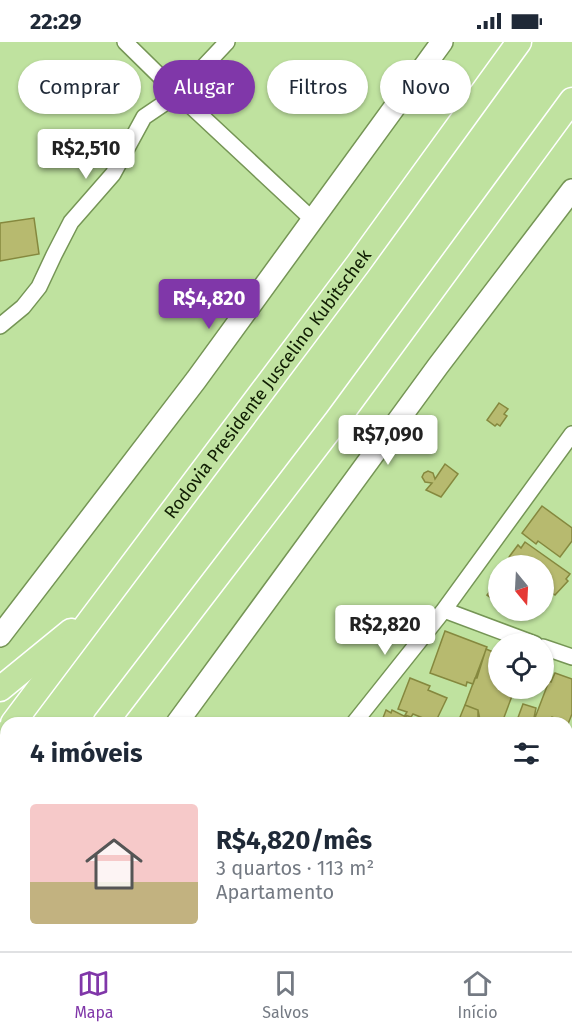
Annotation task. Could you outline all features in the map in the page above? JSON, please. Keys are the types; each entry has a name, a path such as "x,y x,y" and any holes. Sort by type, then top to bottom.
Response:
{"highway":[{"name":"Rodovia Presidente Juscelino Kubitschek","path":"18,717 358,264 519,42"},
{"path":"110,717 337,420 572,100"},
{"path":"0,689 97,611"}],"main road":[{"path":"0,636 196,380 442,42"},
{"path":"181,717 326,516 572,190"}],"street":[{"path":"126,42 153,69"},
{"path":"210,60 227,42"},
{"path":"0,326 23,307 39,287 71,222 113,174 144,117 153,111"},
{"path":"199,114 313,220"},
{"path":"359,717 444,610 572,434"},
{"path":"444,610 505,633"},
{"path":"554,651 572,657"}],"building":[{"path":"34,218 39,254 0,261 0,223"},
{"path":"499,403 508,409 504,414 507,416 500,426 497,424 495,426 487,420"},
{"path":"445,464 458,474 441,497 426,490 432,483 425,482 422,477 428,471 433,473 435,479"},
{"path":"542,506 572,528 572,541 560,557 538,541 536,544 522,533"},
{"path":"525,542 543,555 510,555 518,545 521,548"},
{"path":"554,563 570,574 566,579 568,581 555,595"},
{"path":"445,631 487,647 473,684 467,682 466,686 430,673"},
{"path":"486,649 488,650 488,699 511,699 504,717 479,717 478,710 465,705 475,678 477,678"},
{"path":"555,673 572,679 571,717 535,717 542,699 554,699"},
{"path":"410,678 430,686 428,690 447,698 438,717 420,717 413,714 411,717 405,715 407,712 398,709"},
{"path":"523,704 536,708 534,717 518,717"},
{"path":"465,705 478,710 478,717 460,717"},
{"path":"386,710 391,713 392,710 406,717 383,717"}]}
